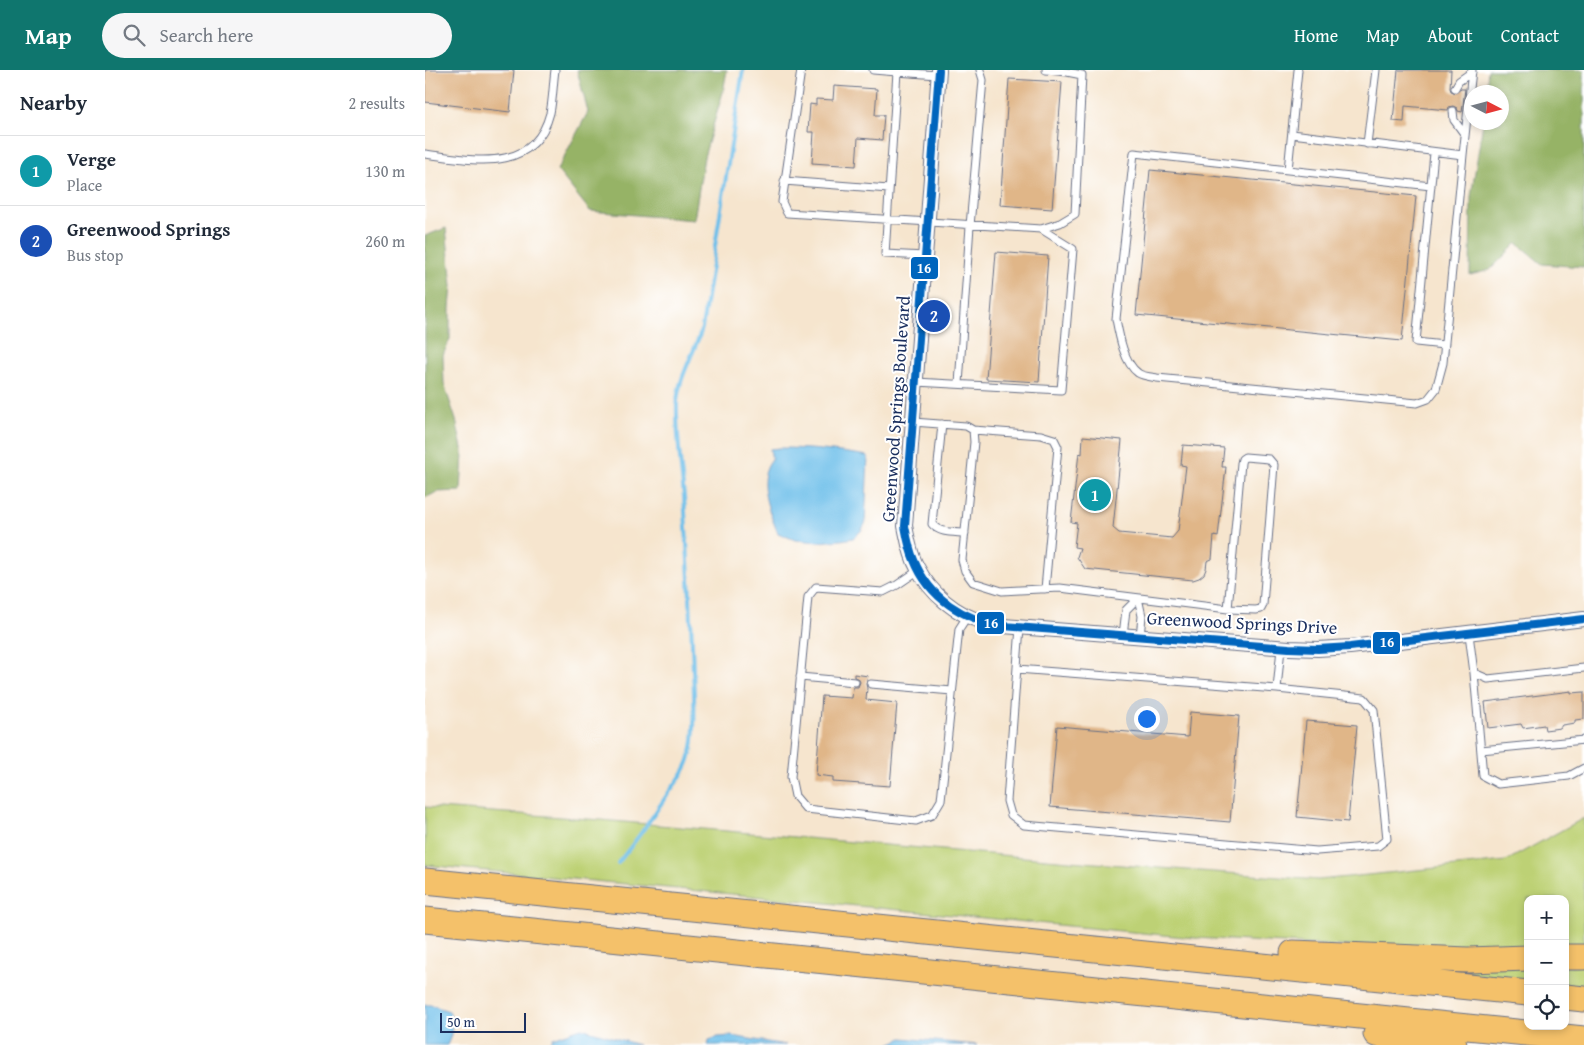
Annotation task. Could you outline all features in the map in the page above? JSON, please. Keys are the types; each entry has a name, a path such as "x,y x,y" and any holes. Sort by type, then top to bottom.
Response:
{"highway":[{"path":"425,881 1524,993"},
{"path":"425,920 1584,1039"},
{"path":"949,934 1331,955 1468,960 1524,958"},
{"path":"1569,957 1584,957"},
{"path":"1032,982 1454,1045"},
{"path":"1569,997 1584,999"}],"street":[{"name":"Greenwood Springs Boulevard","path":"935,594 919,570 910,547 905,526 939,72"},
{"name":"Greenwood Springs Drive","path":"935,594 967,616 984,622 1020,627 1281,648 1318,649 1350,647 1584,619"}],"lane":[{"path":"425,154 471,160 491,160 513,157 522,152 533,144 542,132 549,113 555,70"},
{"path":"801,70 784,181 782,202 787,213 1041,229 1075,214 1082,75 1046,70"},
{"path":"873,70 939,72"},
{"path":"959,384 983,80 980,70"},
{"path":"1288,170 1298,70"},
{"path":"1367,144 1376,70"},
{"path":"1455,88 1459,81 1472,71"},
{"path":"1431,186 1134,153 1116,319 1121,343 1131,366 1139,374 1157,378 1417,403 1428,399 1436,389 1443,363 1472,71"},
{"path":"897,72 885,254 925,256"},
{"path":"1453,111 1454,120 1465,135"},
{"path":"1292,134 1434,153 1463,155"},
{"path":"1434,153 1416,342 1444,345"},
{"path":"784,181 889,189"},
{"path":"916,382 1061,390 1073,249 1041,229"},
{"path":"913,422 966,426 973,430 1041,435 1054,439 1059,447 1045,588"},
{"path":"942,424 932,524 941,531 965,533"},
{"path":"973,430 974,442 962,560 965,571 973,582 1003,591 1060,588 1228,609 1261,609 1263,605 1274,464 1269,459 1245,457 1241,463 1228,609"},
{"path":"919,570 897,586 883,592 816,587 807,597 791,777 795,796 806,809 916,821 933,815 941,800 959,629 967,616"},
{"path":"1123,636 1126,610 1138,598"},
{"path":"1138,598 1142,616 1140,637"},
{"path":"1017,669 1277,689 1364,698 1374,710 1387,839 1378,846 1317,851 1024,825 1011,815 1007,800 1020,627"},
{"path":"1469,634 1483,776 1498,784 1569,776 1584,768"},
{"path":"1277,689 1281,648"},
{"path":"1474,673 1487,679 1584,668"},
{"path":"800,677 855,682"},
{"path":"871,684 952,691"},
{"path":"1481,750 1584,740"}],"green space":[{"path":"577,70 727,70 723,92 704,157 694,220 590,211 557,170 588,112"},
{"path":"1488,70 1584,70 1584,267 1542,264 1517,243 1490,270 1470,275 1471,196 1482,130 1509,130 1509,85 1487,85"},
{"path":"446,228 452,286 450,339 443,355 444,384 456,420 463,453 461,491 437,492 425,498 425,236"},
{"path":"425,807 1318,880 1506,861 1584,818 1584,947 1569,948 1569,895 1524,895 1524,949 1339,946 1195,938 425,865"},
{"path":"1389,965 1524,966 1524,981"},
{"path":"1584,965 1584,986 1569,985 1569,966"}],"water":[{"path":"770,449 823,450 868,456 865,524 861,531 853,538 819,542 795,540 778,533 765,496 764,486 767,467 772,459"},
{"path":"425,1005 449,1011 452,1028 447,1045 425,1045"},
{"path":"581,1028 639,1045 549,1045 553,1038"},
{"path":"731,1036 786,1045 708,1045 709,1040"},
{"path":"902,1038 977,1045 887,1045"}],"building":[{"path":"425,70 514,70 510,112 425,102"},
{"path":"1398,70 1451,70 1451,91 1456,93 1464,89 1462,112 1453,106 1449,107 1448,110 1405,106 1404,122 1393,121"},
{"path":"1009,79 1062,82 1052,209 1000,205"},
{"path":"834,86 877,89 875,115 884,115 882,140 858,138 856,166 812,163 814,132 808,132 810,104 816,105 816,99 833,100"},
{"path":"1150,170 1416,196 1402,341 1136,315"},
{"path":"996,252 1048,256 1039,382 986,379"},
{"path":"1083,436 1122,440 1113,528 1119,533 1172,538 1178,531 1186,466 1181,465 1183,445 1224,448 1222,467 1226,467 1218,537 1214,536 1212,559 1207,561 1204,574 1193,580 1085,569 1077,557 1080,548 1074,547 1077,523 1071,522 1079,453 1082,454"},
{"path":"854,674 868,676 866,700 897,703 890,786 833,782 833,777 816,775 822,696 852,698 853,687 858,687 860,682 858,678 854,677"},
{"path":"1571,691 1571,693 1584,692 1584,719 1575,720 1575,723 1562,725 1560,728 1545,730 1544,725 1523,728 1521,724 1488,728 1485,702"},
{"path":"1190,712 1239,716 1230,822 1050,807 1057,726 1188,737"},
{"path":"1306,721 1357,725 1348,822 1297,817"}],"waterway":[{"path":"618,863 682,774 692,751 694,691 688,561 677,402 684,373 702,328 743,70"}],"transit line":[{"name":"16","path":"939,70 905,526 909,547 914,560 929,586 938,596 962,612 989,623 1003,626 1289,648 1350,647 1584,619"}],"place":[{"name":"Greenwood Springs","path":"934,316"},
{"name":"Verge","path":"1095,495"}]}
